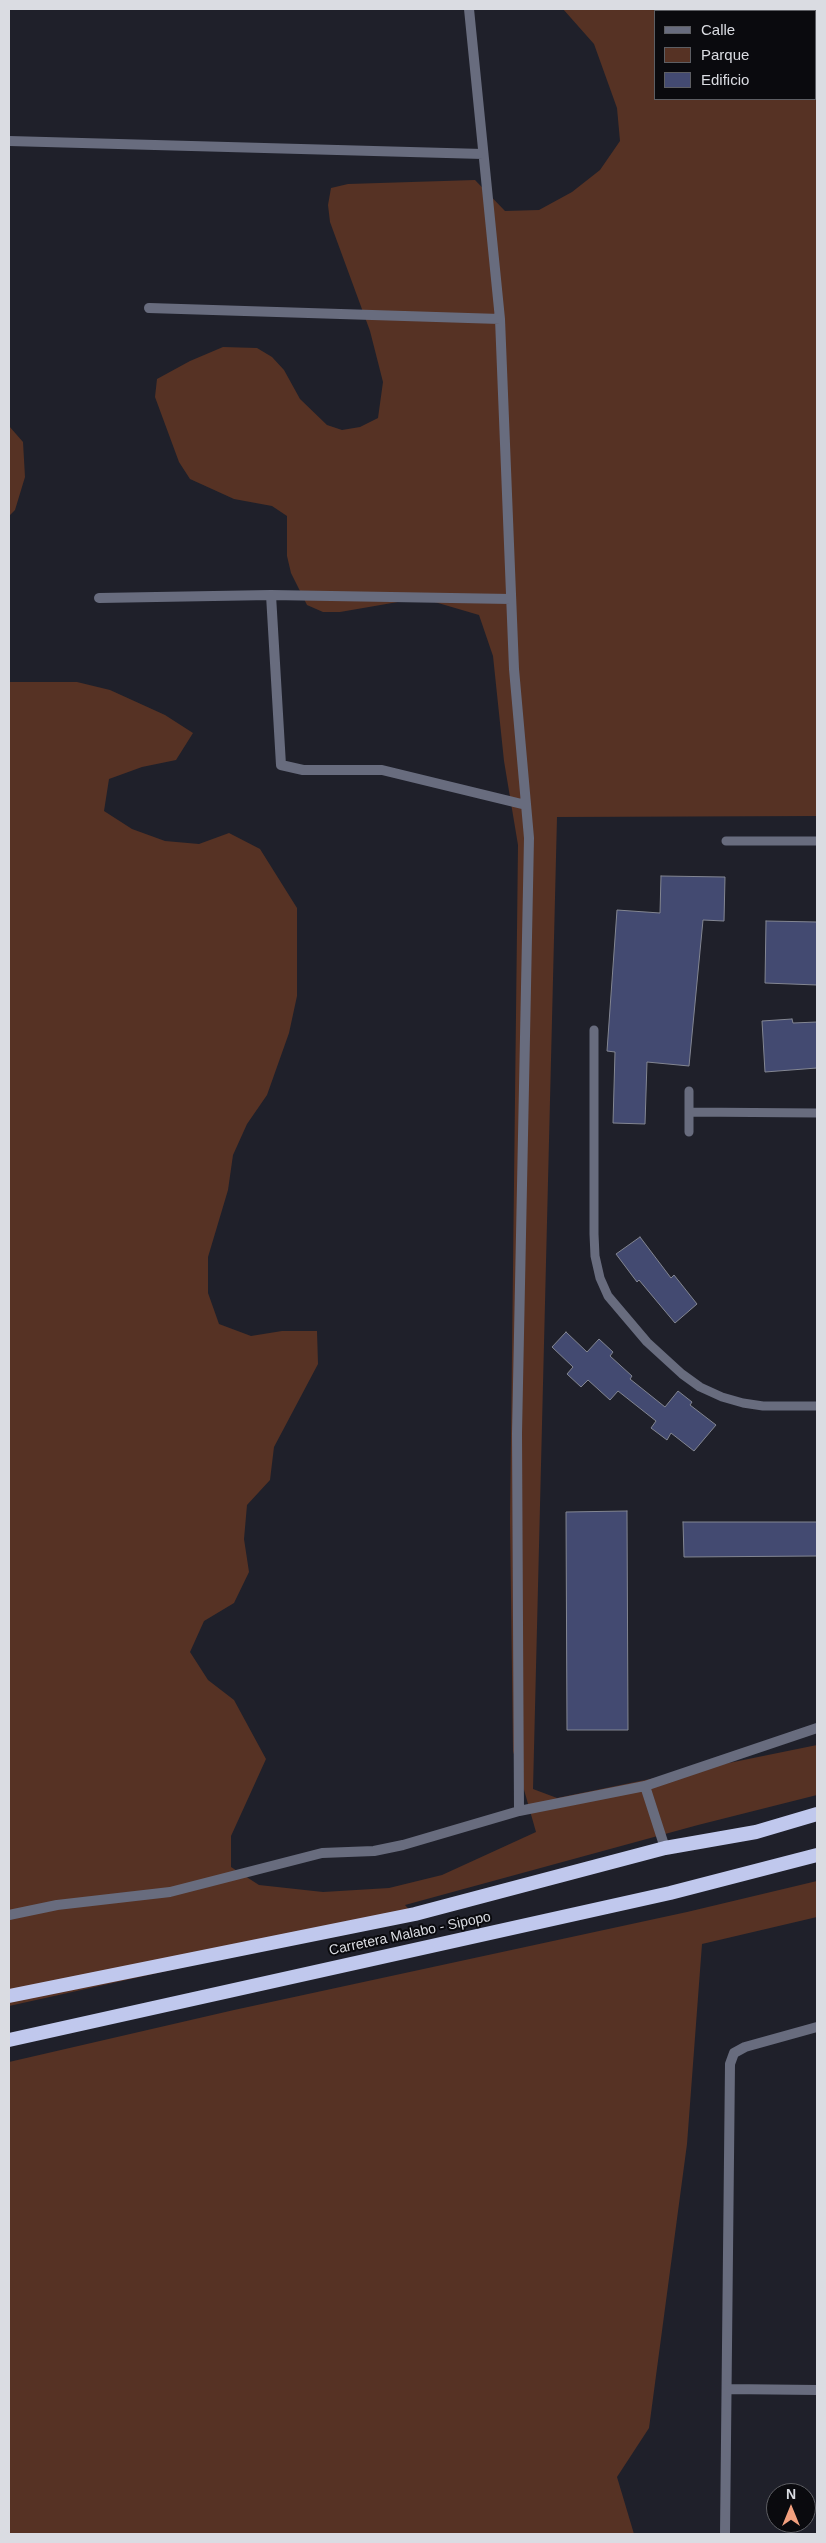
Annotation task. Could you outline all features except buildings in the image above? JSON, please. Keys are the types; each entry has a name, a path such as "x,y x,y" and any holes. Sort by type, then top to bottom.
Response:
{"highway":[{"name":"Carretera Malabo - Sipopo","path":"9,1996 415,1914 665,1848 756,1832 817,1814"},
{"name":"Carretera Malabo - Sipopo","path":"9,2040 670,1893 817,1855"}],"street":[{"path":"468,9 500,319 514,669 528,848 517,1433 519,1811"},
{"path":"9,141 484,154"},
{"path":"149,308 500,319"},
{"path":"99,598 271,595 511,599"},
{"path":"271,595 281,765 304,770 382,770 526,805"},
{"path":"9,1915 57,1905 170,1892 322,1853 374,1850 403,1845 519,1811 645,1786 817,1728"},
{"path":"645,1786 665,1848"},
{"path":"725,2534 730,2064 734,2053 745,2047 817,2027"},
{"path":"727,2389 817,2390"}],"lane":[{"path":"726,841 817,841"},
{"path":"594,1030 595,1256 600,1278 608,1296 646,1342 682,1374 700,1387 722,1397 743,1403 763,1406 817,1406"},
{"path":"689,1091 689,1132"},
{"path":"689,1112 817,1113"}],"green space":[{"path":"563,9 817,9 817,816 557,817 533,1789 557,1798 817,1745 817,1795 698,1825 405,1905 415,1916 9,2006 9,682 77,682 110,690 165,715 193,733 176,760 142,767 109,779 104,811 132,829 165,841 199,844 229,833 260,849 297,908 297,996 289,1033 267,1095 247,1124 233,1155 228,1190 208,1257 208,1293 219,1324 251,1336 282,1331 317,1331 318,1364 274,1447 270,1480 247,1505 244,1539 249,1572 234,1603 204,1621 190,1652 208,1680 234,1700 266,1759 231,1836 231,1867 259,1885 323,1892 389,1888 442,1875 536,1832 513,1751 510,1521 518,845 504,761 493,656 479,615 421,598 340,612 323,612 307,605 291,573 287,556 287,516 272,506 234,499 190,479 179,462 155,397 157,379 190,361 223,347 257,348 272,357 284,370 300,399 327,425 342,430 360,427 378,418 383,382 370,331 330,222 328,205 331,188 348,184 475,180 505,211 539,210 572,192 600,170 620,141 617,108 594,44"},
{"path":"9,426 23,442 25,477 15,510 9,516"},
{"path":"817,1881 817,1917 702,1944 687,2144 649,2428 617,2477 634,2534 9,2534 9,2062 234,2010 687,1912"}]}
